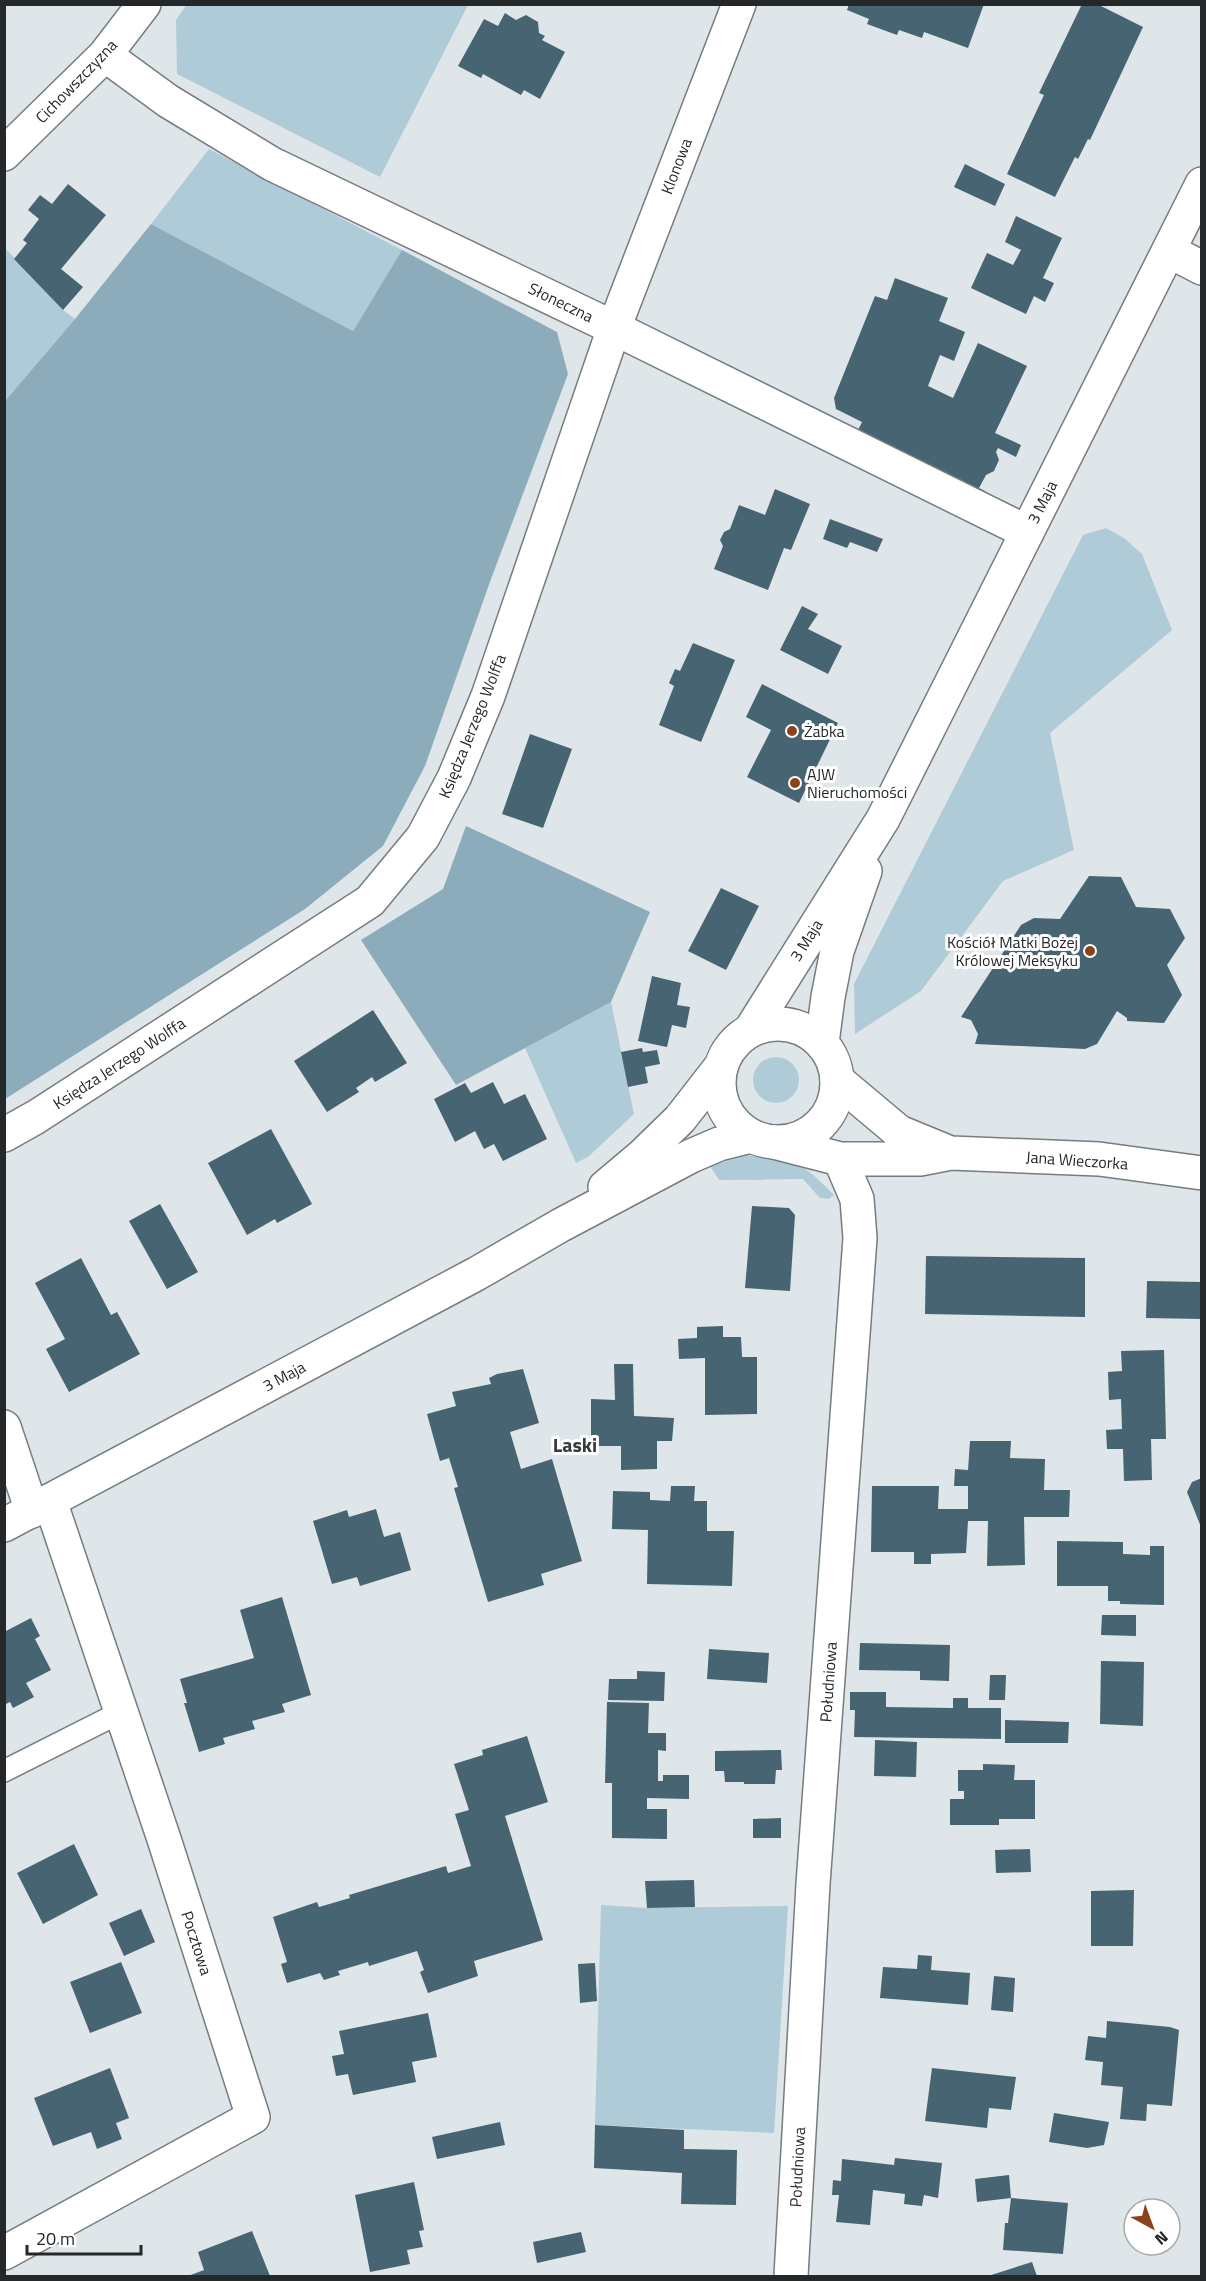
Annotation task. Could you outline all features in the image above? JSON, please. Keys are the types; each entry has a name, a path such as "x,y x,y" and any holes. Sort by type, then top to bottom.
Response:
{"street":[{"name":"Cichowszczyzna","path":"4,154 105,55 144,4"},
{"name":"Klonowa","path":"614,328 739,4"},
{"name":"Słoneczna","path":"105,55 168,101 272,164 614,328 1027,532"},
{"name":"3 Maja","path":"750,1031 883,819 1202,184"},
{"path":"1168,251 1202,268"},
{"name":"Księdza Jerzego Wolffa","path":"4,1135 36,1117 370,901 423,837 454,778 488,696 614,328"},
{"name":"3 Maja","path":"822,1043 837,951 883,819"},
{"path":"763,1139 794,1140 812,1131 826,1118 835,1100 837,1080 833,1060 822,1043 806,1031 788,1024 768,1024 750,1031 732,1045 722,1065 718,1086 723,1106 735,1124 763,1139 840,1160"},
{"name":"3 Maja","path":"561,1225 643,1155 680,1119 722,1065"},
{"name":"Jana Wieczorka","path":"837,1080 899,1132 951,1153"},
{"name":"3 Maja","path":"29,1512 476,1274 561,1225 691,1156 718,1144 763,1139"},
{"name":"Jana Wieczorka","path":"840,1160 920,1159 951,1153 1100,1159 1202,1173"},
{"name":"Południowa","path":"791,2277 813,1884 860,1238 857,1199 840,1160"},
{"path":"4,1427 29,1512"},
{"name":"Pocztowa","path":"4,2253 253,2117 67,1546 29,1512"}],"lane":[{"path":"4,1771 121,1712"}],"shaded area":[{"path":"187,4 468,5 380,177 177,74 176,20"},
{"path":"209,149 402,250 353,331 151,224"},
{"path":"151,224 353,331 402,250 557,332 568,374 491,579 425,766 383,846 305,909 5,1099 5,401 75,319"},
{"path":"5,248 63,310 75,319 5,401"},
{"path":"1106,528 1124,538 1142,554 1172,630 1050,733 1074,850 1003,881 921,991 855,1034 854,984 1083,535"},
{"path":"466,826 650,912 611,1002 456,1085 361,940 443,889"},
{"path":"611,1002 634,1114 588,1157 576,1163 525,1048"},
{"path":"776,1057 792,1064 799,1080 792,1096 776,1103 760,1096 753,1080 760,1064"},
{"path":"757,1155 792,1162 800,1166 834,1195 829,1199 820,1198 803,1179 719,1180 710,1166"},
{"path":"601,1905 647,1908 788,1906 774,2133 595,2125"}],"building":[{"path":"849,4 984,4 968,48 924,32 922,38 899,30 897,35 867,24 869,19 847,10"},
{"path":"1082,4 1097,4 1143,27 1090,140 1088,139 1078,159 1075,157 1055,197 1007,174 1044,95 1039,93"},
{"path":"505,13 516,20 526,15 538,22 539,33 545,36 542,40 565,52 540,99 524,90 521,95 483,74 481,78 458,66 484,19 498,26"},
{"path":"965,164 1005,184 995,206 954,187"},
{"path":"68,184 106,215 61,269 83,287 63,310 14,259 27,243 23,240 39,219 28,210 40,195 52,204"},
{"path":"1016,216 1062,238 1043,278 1054,283 1045,302 1034,296 1026,314 971,288 987,253 1013,265 1021,250 1005,242"},
{"path":"895,278 948,298 939,321 965,332 954,361 940,355 928,386 953,398 978,343 1027,366 995,433 1021,445 1016,457 998,448 996,452 999,460 994,471 986,475 979,488 985,491 984,493 856,434 862,422 836,409 834,398 875,296 887,300"},
{"path":"775,489 810,504 791,550 784,548 768,590 714,569 723,546 720,540 724,532 730,529 739,505 765,515"},
{"path":"830,519 883,539 877,552 850,542 847,548 823,539"},
{"path":"802,606 818,614 808,629 842,646 828,674 780,650"},
{"path":"693,643 735,660 701,742 659,725 674,686 669,683 675,669 680,671"},
{"path":"762,684 838,723 799,803 747,777 771,730 746,717"},
{"path":"530,734 572,749 543,828 502,814"},
{"name":"Kościół Matki Bożej Królowej Meksyku","path":"1089,876 1121,877 1136,907 1170,909 1185,938 1167,965 1182,995 1164,1023 1127,1021 1127,1018 1117,1011 1097,1044 1085,1049 975,1044 978,1034 971,1020 961,1017 1021,925 1034,918 1060,919"},
{"path":"721,888 759,906 726,970 688,951"},
{"path":"652,976 681,983 677,1005 690,1007 686,1028 672,1025 667,1047 638,1041"},
{"path":"373,1010 407,1063 375,1082 372,1077 356,1088 359,1092 327,1112 294,1061"},
{"path":"642,1048 643,1052 657,1050 660,1064 645,1067 648,1083 628,1087 621,1052"},
{"path":"493,1082 504,1104 525,1094 547,1139 503,1161 494,1144 484,1149 475,1131 455,1142 434,1099 465,1083 471,1093"},
{"path":"271,1129 312,1204 277,1223 275,1219 247,1235 208,1163"},
{"path":"160,1204 198,1272 167,1289 129,1221"},
{"path":"752,1206 789,1208 795,1215 790,1291 745,1288"},
{"path":"926,1256 1085,1258 1085,1317 925,1314"},
{"path":"81,1258 111,1315 117,1312 140,1354 69,1392 46,1349 65,1339 35,1283"},
{"path":"1147,1281 1202,1282 1202,1319 1146,1318"},
{"path":"723,1326 723,1337 741,1337 742,1357 757,1357 757,1414 705,1415 705,1358 679,1359 678,1339 697,1338 697,1327"},
{"path":"1164,1350 1166,1439 1151,1439 1152,1480 1124,1481 1123,1449 1107,1449 1106,1430 1122,1429 1121,1399 1109,1400 1108,1372 1122,1371 1121,1351"},
{"path":"614,1364 633,1364 634,1416 674,1418 672,1441 657,1441 657,1469 621,1470 621,1446 591,1446 591,1399 615,1400"},
{"path":"523,1369 539,1423 510,1432 521,1469 552,1459 582,1561 541,1574 544,1585 488,1602 454,1488 458,1487 449,1458 440,1461 427,1414 456,1406 452,1392 491,1384 489,1378 497,1374"},
{"path":"970,1441 1011,1441 1010,1458 1045,1459 1044,1490 1070,1490 1069,1517 1024,1517 1025,1565 987,1566 988,1521 968,1521 966,1553 931,1554 931,1564 914,1564 914,1552 871,1552 872,1486 939,1486 938,1509 968,1509 968,1486 954,1486 955,1469 968,1470"},
{"path":"1202,1478 1201,1527 1187,1492 1192,1482"},
{"path":"671,1486 695,1486 694,1501 707,1501 707,1531 734,1531 732,1586 647,1584 648,1530 612,1529 613,1491 650,1492 650,1500 670,1501"},
{"path":"376,1509 384,1537 400,1532 411,1570 360,1586 357,1577 332,1584 313,1521 347,1510 349,1517"},
{"path":"1057,1541 1123,1542 1123,1554 1150,1555 1150,1546 1164,1546 1164,1605 1120,1604 1120,1601 1108,1601 1108,1586 1057,1586"},
{"path":"282,1597 311,1695 282,1704 285,1712 252,1721 255,1729 223,1738 225,1744 199,1752 184,1703 187,1703 180,1679 254,1658 240,1610"},
{"path":"1102,1615 1136,1615 1136,1636 1101,1635"},
{"path":"31,1618 40,1636 35,1639 51,1670 26,1683 34,1697 13,1708 10,1702 4,1705 4,1632"},
{"path":"860,1643 950,1645 949,1681 920,1680 920,1671 859,1670"},
{"path":"709,1649 769,1653 767,1683 707,1679"},
{"path":"1101,1661 1144,1662 1143,1726 1100,1724"},
{"path":"637,1671 665,1672 664,1701 608,1700 609,1679 637,1679"},
{"path":"990,1675 1006,1675 1005,1700 989,1700"},
{"path":"850,1692 886,1692 886,1707 953,1708 953,1698 968,1698 968,1708 1001,1708 1001,1739 854,1737 855,1710 850,1710"},
{"path":"607,1702 649,1703 648,1733 666,1733 666,1751 658,1750 658,1781 663,1781 663,1775 689,1775 689,1799 647,1798 647,1809 667,1809 667,1839 612,1838 612,1783 605,1783"},
{"path":"1005,1720 1069,1722 1068,1743 1005,1743"},
{"path":"527,1736 548,1802 505,1816 543,1940 474,1961 478,1976 428,1993 420,1972 424,1970 417,1951 369,1966 368,1962 338,1971 340,1975 324,1980 320,1973 287,1983 281,1964 287,1962 273,1917 317,1902 319,1907 350,1898 349,1895 446,1866 448,1873 471,1866 455,1814 469,1810 454,1764 483,1755 482,1750"},
{"path":"875,1740 917,1742 916,1777 874,1776"},
{"path":"781,1750 782,1770 776,1770 775,1784 725,1782 724,1771 715,1771 715,1751"},
{"path":"983,1764 1015,1765 1014,1780 1035,1780 1035,1819 999,1819 999,1825 950,1825 950,1799 964,1799 964,1791 958,1791 958,1770 983,1770"},
{"path":"781,1818 781,1838 753,1838 753,1819"},
{"path":"74,1844 98,1895 43,1924 17,1873"},
{"path":"1030,1849 1031,1872 996,1873 995,1850"},
{"path":"694,1880 695,1907 647,1908 645,1881"},
{"path":"1134,1890 1133,1946 1091,1946 1091,1891"},
{"path":"141,1909 155,1942 124,1956 109,1923"},
{"path":"918,1955 932,1956 931,1970 970,1973 968,2005 880,1998 883,1967 917,1969"},
{"path":"121,1962 142,2013 90,2033 70,1982"},
{"path":"595,1963 597,2001 580,2003 578,1964"},
{"path":"994,1976 1015,1978 1013,2012 991,2010"},
{"path":"428,2013 437,2057 412,2062 416,2082 353,2095 348,2074 336,2076 332,2056 344,2054 339,2031"},
{"path":"1107,2021 1170,2027 1179,2030 1172,2106 1147,2104 1146,2121 1120,2119 1123,2087 1101,2085 1103,2062 1085,2060 1088,2036 1106,2038"},
{"path":"110,2068 129,2118 116,2123 122,2139 97,2149 91,2132 53,2146 34,2098"},
{"path":"932,2068 1016,2077 1011,2110 989,2108 987,2128 925,2121"},
{"path":"1054,2113 1109,2122 1104,2145 1087,2148 1049,2142"},
{"path":"500,2122 505,2145 437,2159 432,2137"},
{"path":"595,2125 684,2130 684,2149 737,2150 736,2205 681,2204 682,2173 594,2168"},
{"path":"895,2158 942,2163 938,2198 924,2195 922,2206 904,2204 905,2194 873,2190 870,2225 836,2222 839,2195 832,2195 833,2180 841,2181 842,2159 894,2165"},
{"path":"1009,2175 1011,2198 977,2202 975,2179"},
{"path":"414,2182 424,2230 419,2231 423,2247 407,2250 410,2264 370,2272 355,2195"},
{"path":"1011,2198 1068,2203 1063,2254 1003,2250 1005,2223 1008,2223"},
{"path":"252,2231 270,2276 188,2276 204,2270 198,2252"},
{"path":"581,2232 586,2252 537,2263 533,2242"},
{"path":"1032,2262 1037,2276 988,2276"}],"place":[{"name":"Żabka","path":"792,731"},
{"name":"AJW Nieruchomości","path":"795,783"},
{"name":"Kościół Matki Bożej Królowej Meksyku","path":"1090,951"}],"district":[{"name":"Laski","path":"575,1444"}]}
